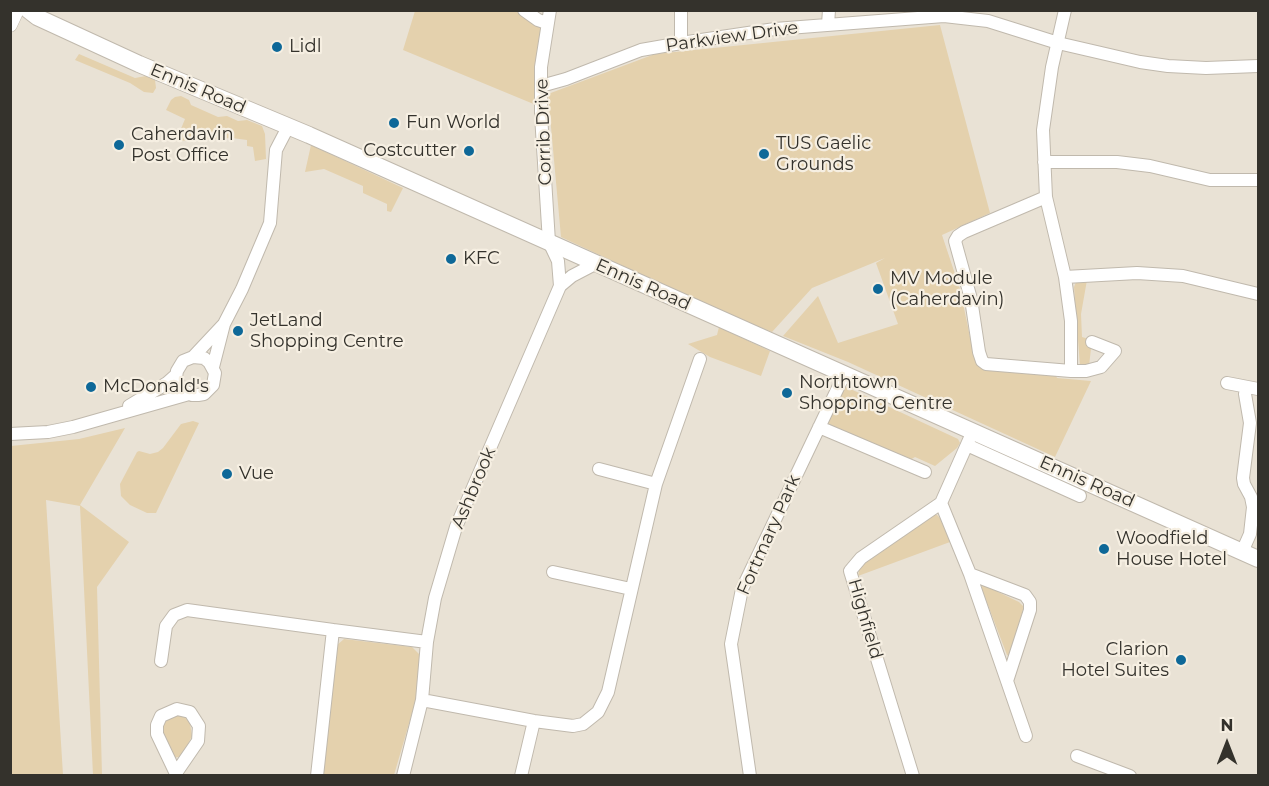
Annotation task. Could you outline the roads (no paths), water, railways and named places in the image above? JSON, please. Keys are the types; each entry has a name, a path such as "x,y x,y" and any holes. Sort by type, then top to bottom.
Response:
{"main road":[{"name":"Ennis Road","path":"28,10 139,64 288,127 845,374 970,438 1258,559"}],"street":[{"path":"10,25 17,10"},
{"name":"Corrib Drive","path":"524,10 538,21 549,16"},
{"path":"681,10 681,43"},
{"path":"828,24 829,10"},
{"path":"1065,10 1052,67 1045,114 1044,162 1046,197 1065,277 1071,321 1071,371"},
{"name":"Parkview Drive","path":"541,87 641,50 774,29 945,13 988,21 1058,43 1140,62 1206,68 1258,66"},
{"name":"Corrib Drive","path":"549,16 541,87 549,242"},
{"path":"10,434 48,432 107,418 189,394 198,395 209,390 215,379 213,367 224,324 242,289 270,223 276,150 288,127"},
{"path":"1044,162 1117,162 1150,166 1210,180 1258,180"},
{"path":"1046,197 958,236 956,249 971,299 979,352 982,361 993,365 1071,371 1086,371 1101,367 1120,353 1092,342"},
{"path":"549,242 558,261 561,286"},
{"path":"561,286 572,276 595,264"},
{"path":"1065,277 1137,273 1183,276 1258,294"},
{"name":"Ashbrook","path":"403,776 422,700 427,642 435,598 456,527 561,286"},
{"path":"107,418 148,395 176,375 182,362 193,357 224,324"},
{"path":"193,357 204,358 213,367"},
{"path":"422,700 534,722 573,726 583,724 598,712 608,692 656,484 700,359"},
{"name":"Fortmary Park","path":"750,776 732,656 732,633 745,580 845,374"},
{"path":"176,375 181,389 189,394"},
{"path":"1227,383 1252,388"},
{"path":"1242,552 1250,534 1255,499 1242,478 1250,423 1245,394 1252,388"},
{"path":"819,427 925,472"},
{"path":"1026,736 970,574 941,503 970,438 1080,496"},
{"path":"599,469 656,484"},
{"name":"Highfield","path":"913,776 850,571 861,558 941,503"},
{"path":"553,572 631,589"},
{"path":"970,574 1025,596 1030,602 1030,609 1007,681"},
{"path":"161,662 166,626 174,615 187,610 427,642"},
{"path":"317,776 333,630"},
{"path":"177,710 190,712 199,726 198,741 176,774 157,734 157,725 161,716 177,710"},
{"path":"521,776 534,722"},
{"path":"1077,756 1130,775"}],"place":[{"name":"Lidl","path":"277,47"},
{"name":"Fun World","path":"394,123"},
{"name":"Caherdavin Post Office","path":"119,145"},
{"name":"Costcutter","path":"469,151"},
{"name":"TUS Gaelic Grounds","path":"764,154"},
{"name":"KFC","path":"451,259"},
{"name":"MV Module (Caherdavin)","path":"878,289"},
{"name":"JetLand Shopping Centre","path":"238,331"},
{"name":"McDonald's","path":"91,387"},
{"name":"Northtown Shopping Centre","path":"787,393"},
{"name":"Vue","path":"227,474"},
{"name":"Woodfield House Hotel","path":"1104,549"},
{"name":"Clarion Hotel Suites","path":"1181,660"}]}
